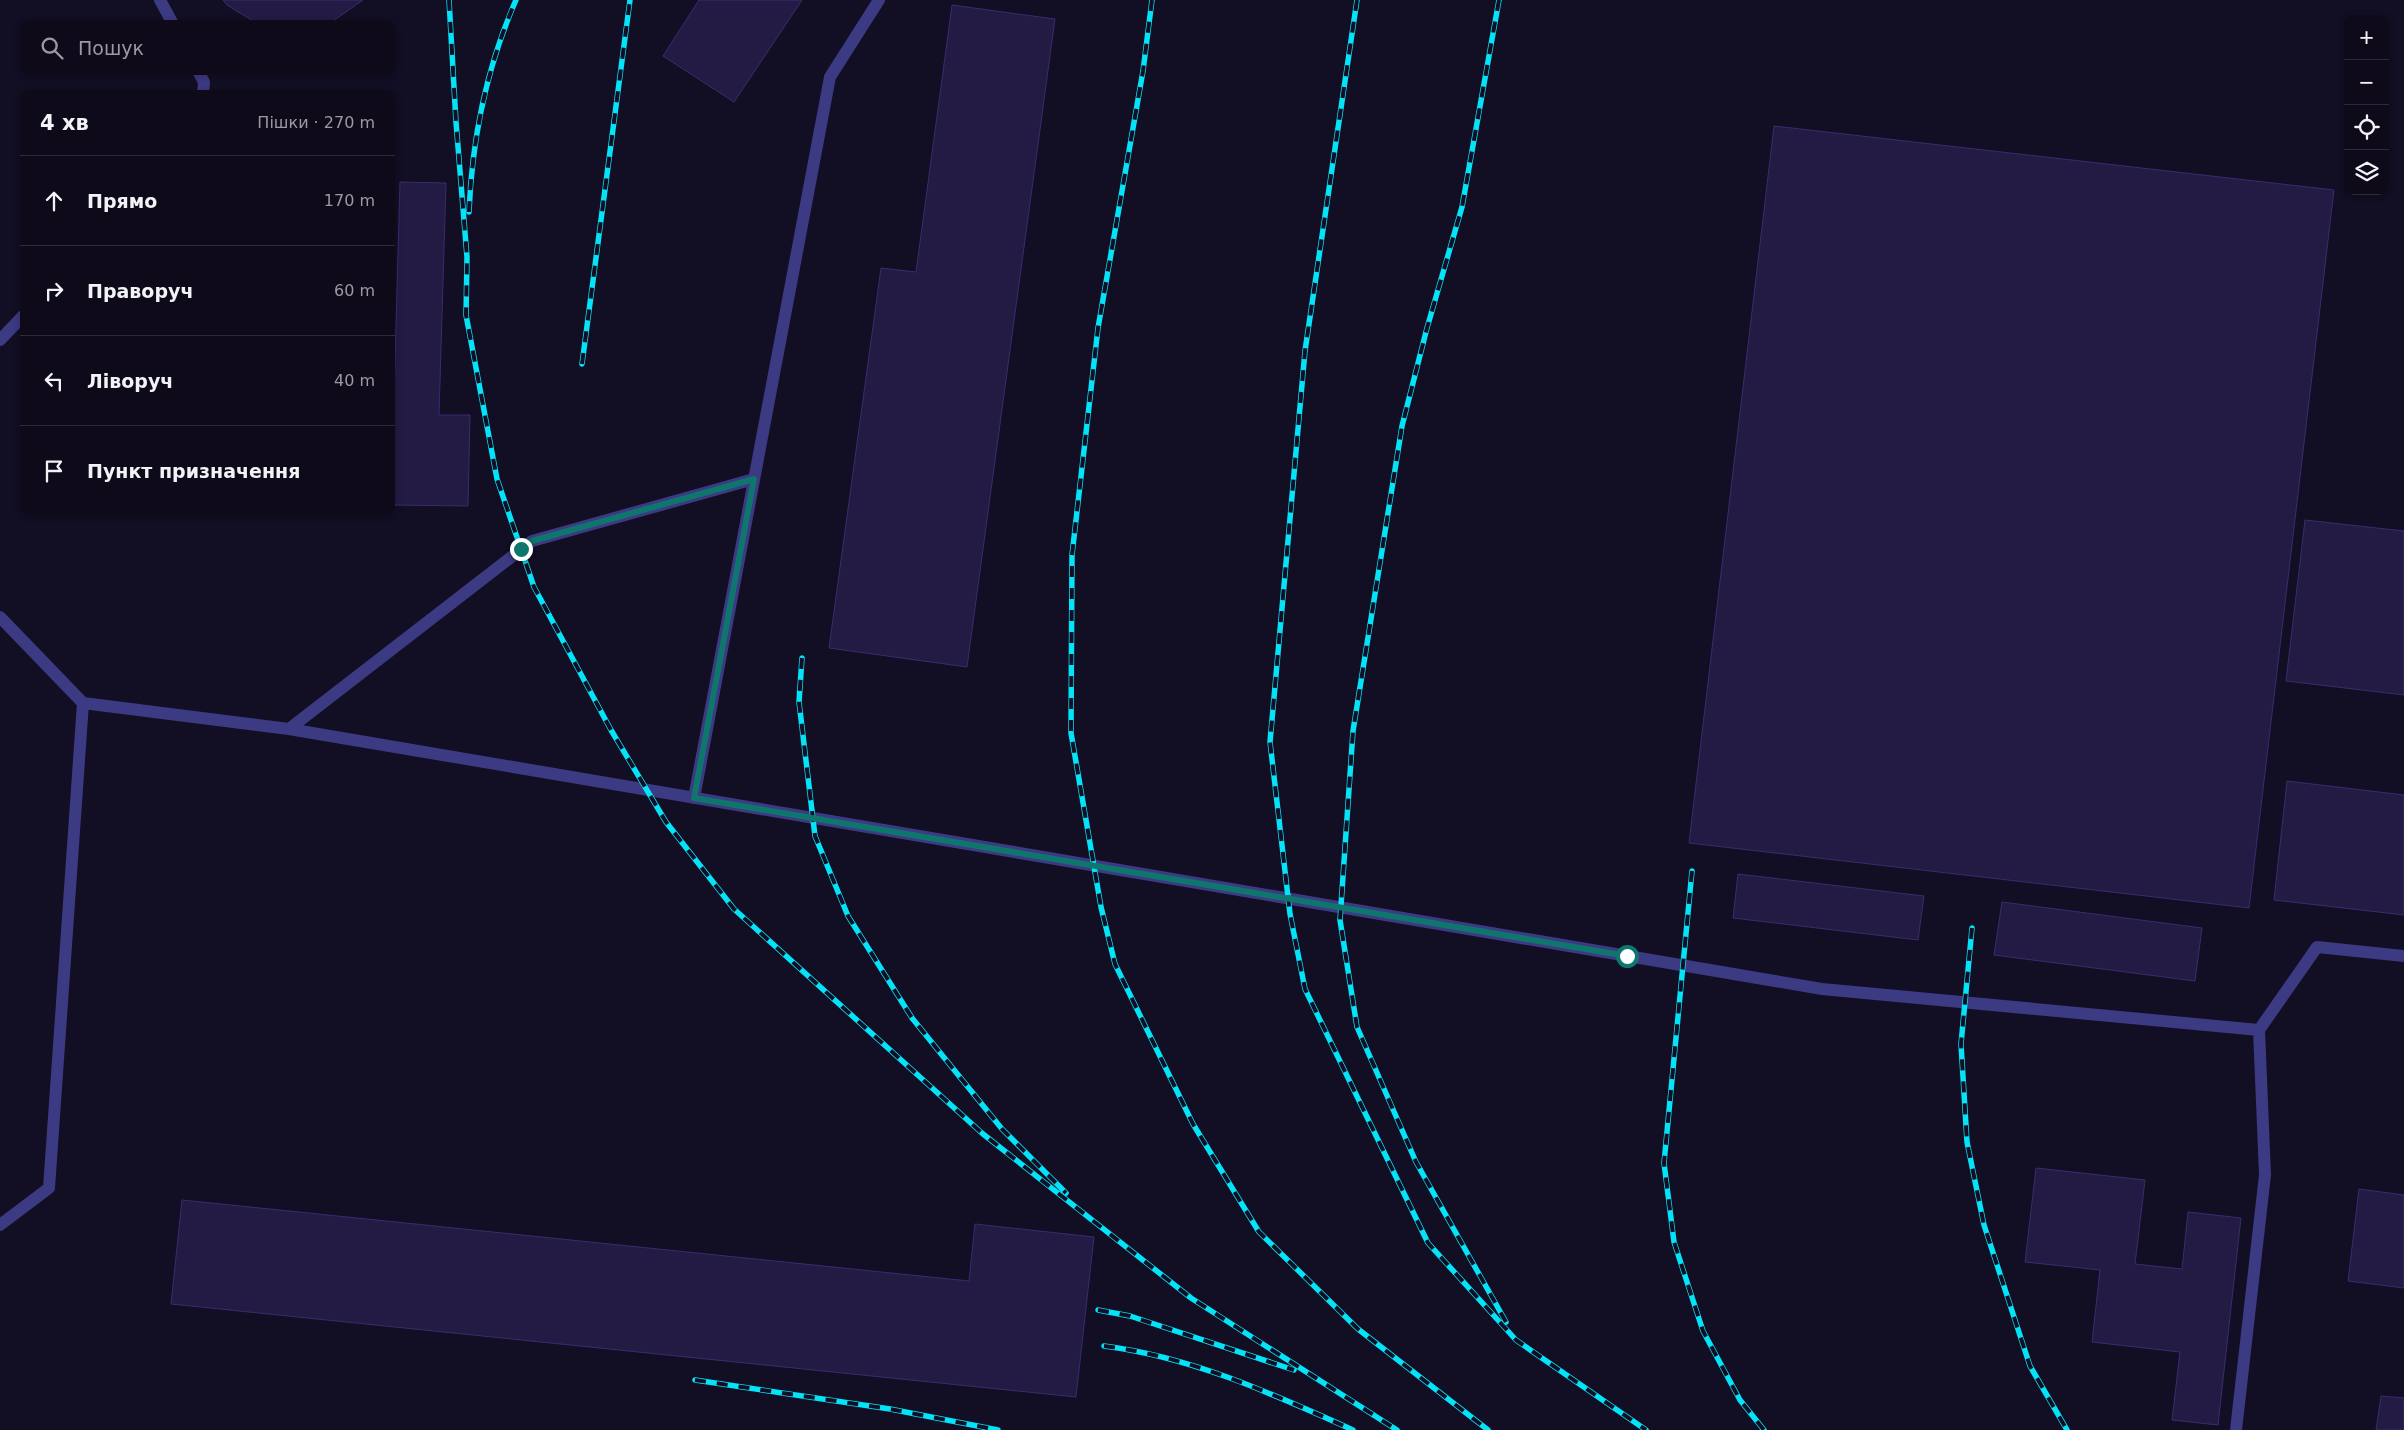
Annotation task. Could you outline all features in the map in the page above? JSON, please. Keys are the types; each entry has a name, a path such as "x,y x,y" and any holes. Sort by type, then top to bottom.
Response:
{"lane":[{"path":"160,0 171,20"},
{"path":"694,798 830,77 879,0"},
{"path":"200,75 204,82 203,90"},
{"path":"0,340 20,319"},
{"path":"289,729 532,541 754,479"},
{"path":"0,617 83,703 289,729 1822,989 2259,1030"},
{"path":"0,1225 49,1188 83,703"},
{"path":"2236,1430 2265,1175 2259,1030 2317,947 2404,956"}],"building":[{"path":"223,0 363,0 334,20 251,20 227,5"},
{"path":"699,0 802,0 734,102 663,56"},
{"path":"952,5 1055,19 967,667 829,648 881,268 916,272"},
{"path":"1774,126 2334,190 2249,908 1689,843"},
{"path":"400,182 446,183 439,415 470,415 468,506 395,505 395,361"},
{"path":"2305,520 2404,531 2404,695 2286,681"},
{"path":"2287,781 2404,795 2404,915 2274,900"},
{"path":"1738,874 1924,896 1918,940 1733,918"},
{"path":"2002,902 2202,928 2195,981 1994,955"},
{"path":"2036,1168 2145,1180 2135,1264 2182,1269 2188,1212 2241,1218 2218,1425 2172,1420 2180,1352 2092,1342 2100,1270 2025,1262"},
{"path":"2359,1189 2404,1195 2404,1288 2348,1281"},
{"path":"182,1200 969,1281 975,1224 1094,1237 1076,1397 171,1304"},
{"path":"2381,1396 2404,1398 2404,1430 2376,1430"}],"railway":[{"path":"449,0 456,122 467,257 466,315 497,479 534,587 611,730 666,822 734,909 983,1134 1191,1298 1397,1430"},
{"path":"469,212 474,158 483,104 497,51 516,0"},
{"path":"582,364 630,0"},
{"path":"1152,0 1143,71 1098,328 1072,555 1071,733 1101,907 1115,964 1193,1124 1259,1232 1358,1329 1488,1430"},
{"path":"1357,0 1305,351 1270,742 1290,914 1305,989 1428,1243 1516,1340 1646,1430"},
{"path":"1499,0 1462,207 1427,328 1402,426 1353,731 1340,920 1357,1027 1416,1162 1506,1322"},
{"path":"802,658 799,702 815,836 848,916 912,1018 1002,1129 1066,1193"},
{"path":"1692,871 1664,1163 1674,1242 1703,1331 1740,1400 1764,1430"},
{"path":"1972,928 1961,1044 1967,1142 1984,1225 2030,1366 2067,1430"},
{"path":"1098,1310 1130,1316 1294,1370"},
{"path":"1104,1346 1137,1351 1200,1368 1293,1403 1353,1430"},
{"path":"695,1380 890,1409 998,1430"}],"route":[{"path":"521,549 532,541 754,479 694,798 1627,956"}]}
